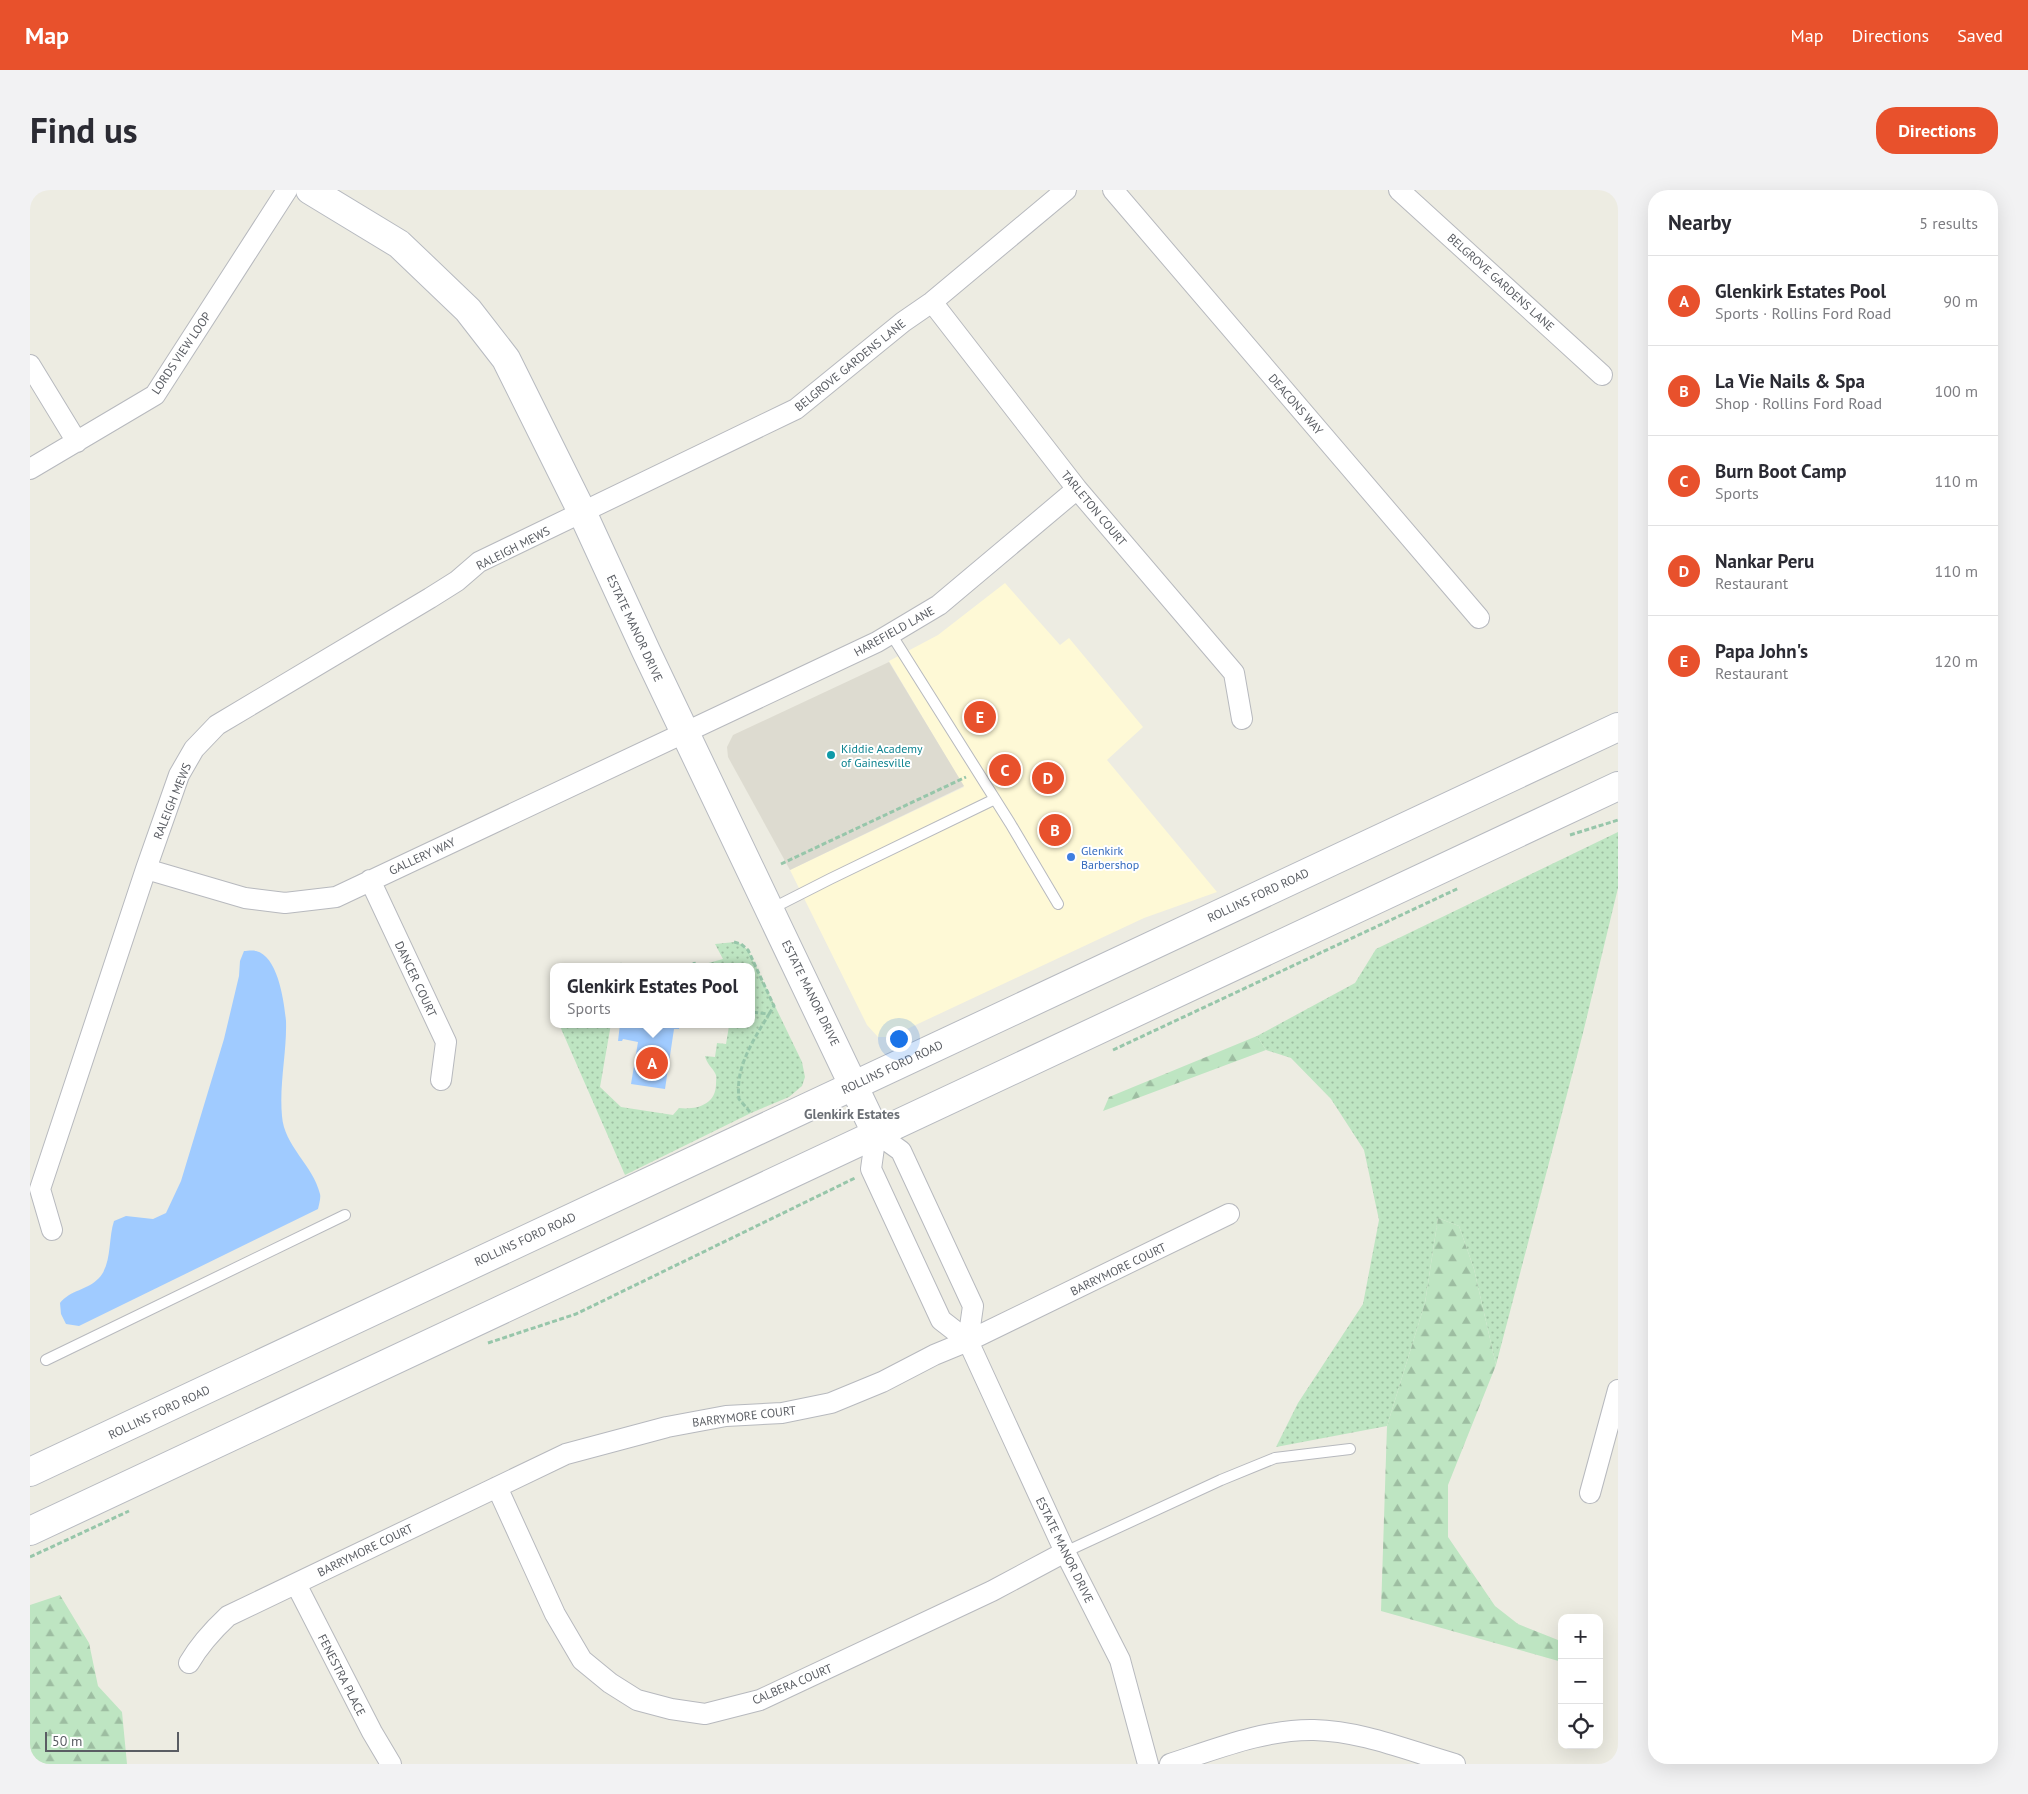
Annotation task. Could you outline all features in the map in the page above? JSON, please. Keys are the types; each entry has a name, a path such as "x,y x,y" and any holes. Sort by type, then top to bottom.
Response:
{"main road":[{"name":"ESTATE MANOR DRIVE","path":"310,190 399,244 468,310 506,359 583,514 685,733 876,1132"},
{"name":"ROLLINS FORD ROAD","path":"30,1472 1618,727"},
{"path":"30,1531 876,1132 1618,786"}],"street":[{"name":"LORDS VIEW LOOP","path":"30,469 155,395 287,190"},
{"name":"BELGROVE GARDENS LANE","path":"583,514 796,410 903,322 932,302 1066,190"},
{"name":"DEACONS WAY","path":"1113,190 1478,618"},
{"name":"BELGROVE GARDENS LANE","path":"1399,190 1602,375"},
{"name":"TARLETON COURT","path":"932,302 1077,489 1234,673 1242,719"},
{"path":"30,365 77,442"},
{"name":"HAREFIELD LANE","path":"685,733 877,642 939,605 1077,489"},
{"name":"RALEIGH MEWS","path":"52,1230 40,1189 146,869 179,776 194,749 217,725 430,598 457,581 479,562 583,514"},
{"name":"GALLERY WAY","path":"146,869 245,898 285,903 336,897 685,733"},
{"name":"DANCER COURT","path":"370,880 446,1042 441,1080"},
{"name":"ESTATE MANOR DRIVE","path":"968,1341 973,1306 901,1151 876,1132 871,1169 941,1320 968,1341 1065,1552 1120,1660 1148,1764"},
{"name":"BARRYMORE COURT","path":"189,1663 210,1632 228,1616 566,1454 667,1426 726,1416 782,1413 831,1403 882,1382 934,1355 968,1341 1229,1214"},
{"path":"1590,1493 1618,1390"},
{"name":"CALBERA COURT","path":"497,1487 555,1614 582,1660 610,1683 637,1700 671,1709 705,1714 760,1700 992,1591 1065,1552"},
{"name":"FENESTRA PLACE","path":"296,1584 372,1732 391,1764"},
{"path":"1170,1764 1235,1743 1277,1734 1313,1730 1349,1734 1455,1764"}],"lane":[{"path":"891,634 995,799 1058,904"},
{"path":"771,910 830,879 995,799"},
{"path":"46,1360 345,1215"},
{"path":"1065,1552 1221,1480 1275,1458 1350,1449"}],"path":[{"path":"781,864 960,780 977,770"},
{"path":"734,942 741,944 748,950 754,963"},
{"path":"752,1114 739,1099 739,1076 748,1050 774,1006 755,965"},
{"path":"755,1012 768,1014"},
{"path":"487,1343 576,1314 838,1185 848,1183"},
{"path":"30,1557 138,1508"}],"shaded area":[{"path":"1005,583 1060,645 1069,638 1143,727 1107,760 1217,892 1144,918 890,1037 878,1037 867,1025 790,870 964,787 889,661 938,635"},
{"path":"889,662 964,786 790,870 728,757 727,747 733,735"}],"green space":[{"path":"1618,832 1618,888 1583,1033 1496,1365 1474,1269 1459,1226 1438,1218 1425,1303 1387,1426 1276,1447 1298,1403 1363,1304 1379,1220 1364,1150 1331,1099 1291,1058 1266,1050 1257,1036 1355,983 1376,949"},
{"path":"735,942 741,944 748,950 754,963 708,963 723,959 715,944"},
{"path":"755,965 802,1062 805,1077 802,1086 789,1097 751,1113 625,1175 561,1028 610,1028 600,1087 621,1107 673,1115 679,1108 698,1107 704,1105 713,1097 716,1074 705,1056 715,1057 717,1043 726,1044 729,1028 755,1028"},
{"path":"1257,1036 1266,1050 1103,1111 1109,1097"},
{"path":"1438,1218 1459,1226 1474,1269 1496,1365 1448,1485 1448,1537 1495,1606 1518,1624 1558,1640 1558,1661 1381,1611 1387,1426 1425,1303"},
{"path":"60,1595 89,1643 98,1686 122,1712 127,1764 30,1764 30,1605"}],"water":[{"path":"244,951 254,951 264,955 270,961 278,980 284,1002 286,1021 281,1104 282,1116 288,1137 316,1184 320,1196 318,1209 79,1326 66,1324 61,1314 60,1303 69,1295 95,1282 103,1272 108,1259 114,1221 126,1216 153,1219 166,1213 181,1181 224,1039 239,976 240,961"},
{"path":"620,1028 679,1028 674,1029 665,1089 631,1084 638,1042 623,1039 618,1041"}],"place":[{"name":"Papa John's","path":"980,717"},
{"name":"Kiddie Academy of Gainesville","path":"831,755"},
{"name":"Burn Boot Camp","path":"1005,770"},
{"name":"Nankar Peru","path":"1048,778"},
{"name":"La Vie Nails & Spa","path":"1055,830"},
{"name":"Glenkirk Barbershop","path":"1071,857"},
{"name":"Glenkirk Estates Pool","path":"652,1063"}],"district":[{"name":"Glenkirk Estates","path":"852,1114"}]}
